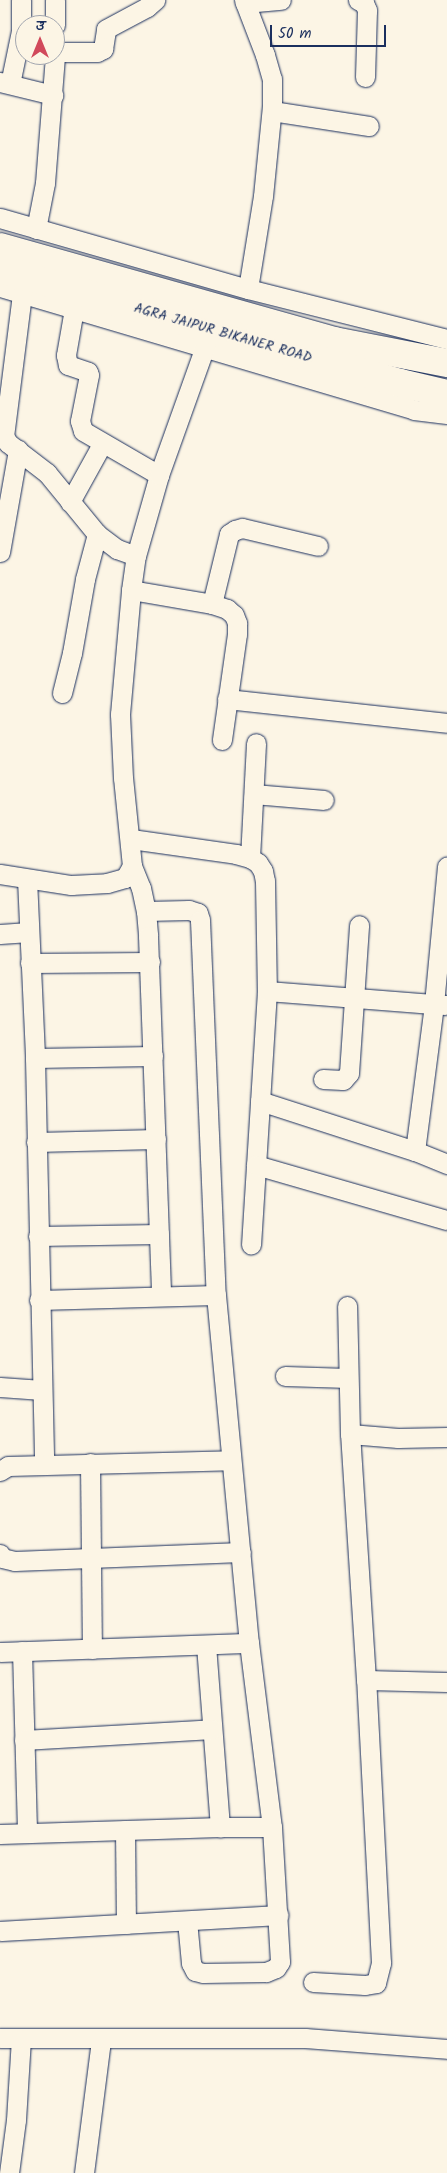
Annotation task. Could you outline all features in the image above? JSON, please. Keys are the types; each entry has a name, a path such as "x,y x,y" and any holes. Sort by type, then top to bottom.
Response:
{"highway":[{"name":"AGRA JAIPUR BIKANER ROAD","path":"0,247 334,340 446,341"},
{"name":"AGRA JAIPUR BIKANER ROAD","path":"0,269 208,339 447,394"}],"street":[{"path":"21,0 21,31 5,83 53,95"},
{"path":"55,0 55,15"},
{"path":"65,54 103,50 106,29 147,8 155,0"},
{"path":"248,289 263,196 272,111 272,79 265,55 244,2 281,0"},
{"path":"358,0 364,3 367,10 365,77"},
{"path":"36,229 45,183 54,65"},
{"path":"272,111 369,126"},
{"path":"0,218 248,289 446,341"},
{"path":"0,287 74,309 208,339 414,410 447,414"},
{"path":"22,294 3,428 4,436 8,443 47,473 97,534 117,549 136,556"},
{"path":"74,309 66,360 68,365 88,372 89,375 81,426 83,431 102,444 158,475"},
{"path":"161,1295 150,962 146,911 141,888 132,866 131,839 123,778 120,714 131,590 136,556 158,475 208,339"},
{"path":"70,502 102,444"},
{"path":"0,552 18,450"},
{"path":"212,604 229,534 235,530 242,528 318,546"},
{"path":"62,694 72,653 85,579 97,534"},
{"path":"131,590 212,604 226,609 234,615 237,623 222,740"},
{"path":"228,699 447,724"},
{"path":"250,858 256,743"},
{"path":"254,794 324,800"},
{"path":"131,839 250,858 258,863 265,881 267,991 251,1244"},
{"path":"0,874 71,885 107,883 125,878 132,866"},
{"path":"415,1151 441,1005 447,867"},
{"path":"27,879 35,1058 44,1465"},
{"path":"146,911 189,910 198,913 200,920 216,1295 249,1643 272,1827 280,1962 276,1968 266,1972 203,1973 195,1971 191,1963 187,1921"},
{"path":"323,1079 343,1080 349,1073 358,925"},
{"path":"0,934 29,932"},
{"path":"30,963 150,962"},
{"path":"267,991 441,1005"},
{"path":"35,1058 153,1056"},
{"path":"260,1100 415,1151 447,1164"},
{"path":"36,1142 156,1139"},
{"path":"256,1165 447,1220"},
{"path":"38,1236 159,1234"},
{"path":"40,1300 161,1295 216,1295"},
{"path":"313,1982 364,1985 376,1983 381,1963 366,1680 350,1434 346,1306"},
{"path":"285,1376 348,1378"},
{"path":"0,1388 42,1390"},
{"path":"350,1434 398,1438 447,1436"},
{"path":"0,1471 8,1466 231,1460"},
{"path":"90,1463 92,1649"},
{"path":"0,1554 2,1558 15,1561 241,1552"},
{"path":"0,1652 249,1643"},
{"path":"206,1645 220,1827"},
{"path":"22,1652 28,1832"},
{"path":"366,1680 447,1682"},
{"path":"24,1740 212,1729"},
{"path":"0,1834 272,1827"},
{"path":"125,1830 126,1924"},
{"path":"0,1931 278,1915"},
{"path":"0,2038 21,2040 305,2038 447,2048"},
{"path":"9,2173 16,2120 21,2040"},
{"path":"84,2173 101,2040"}]}
